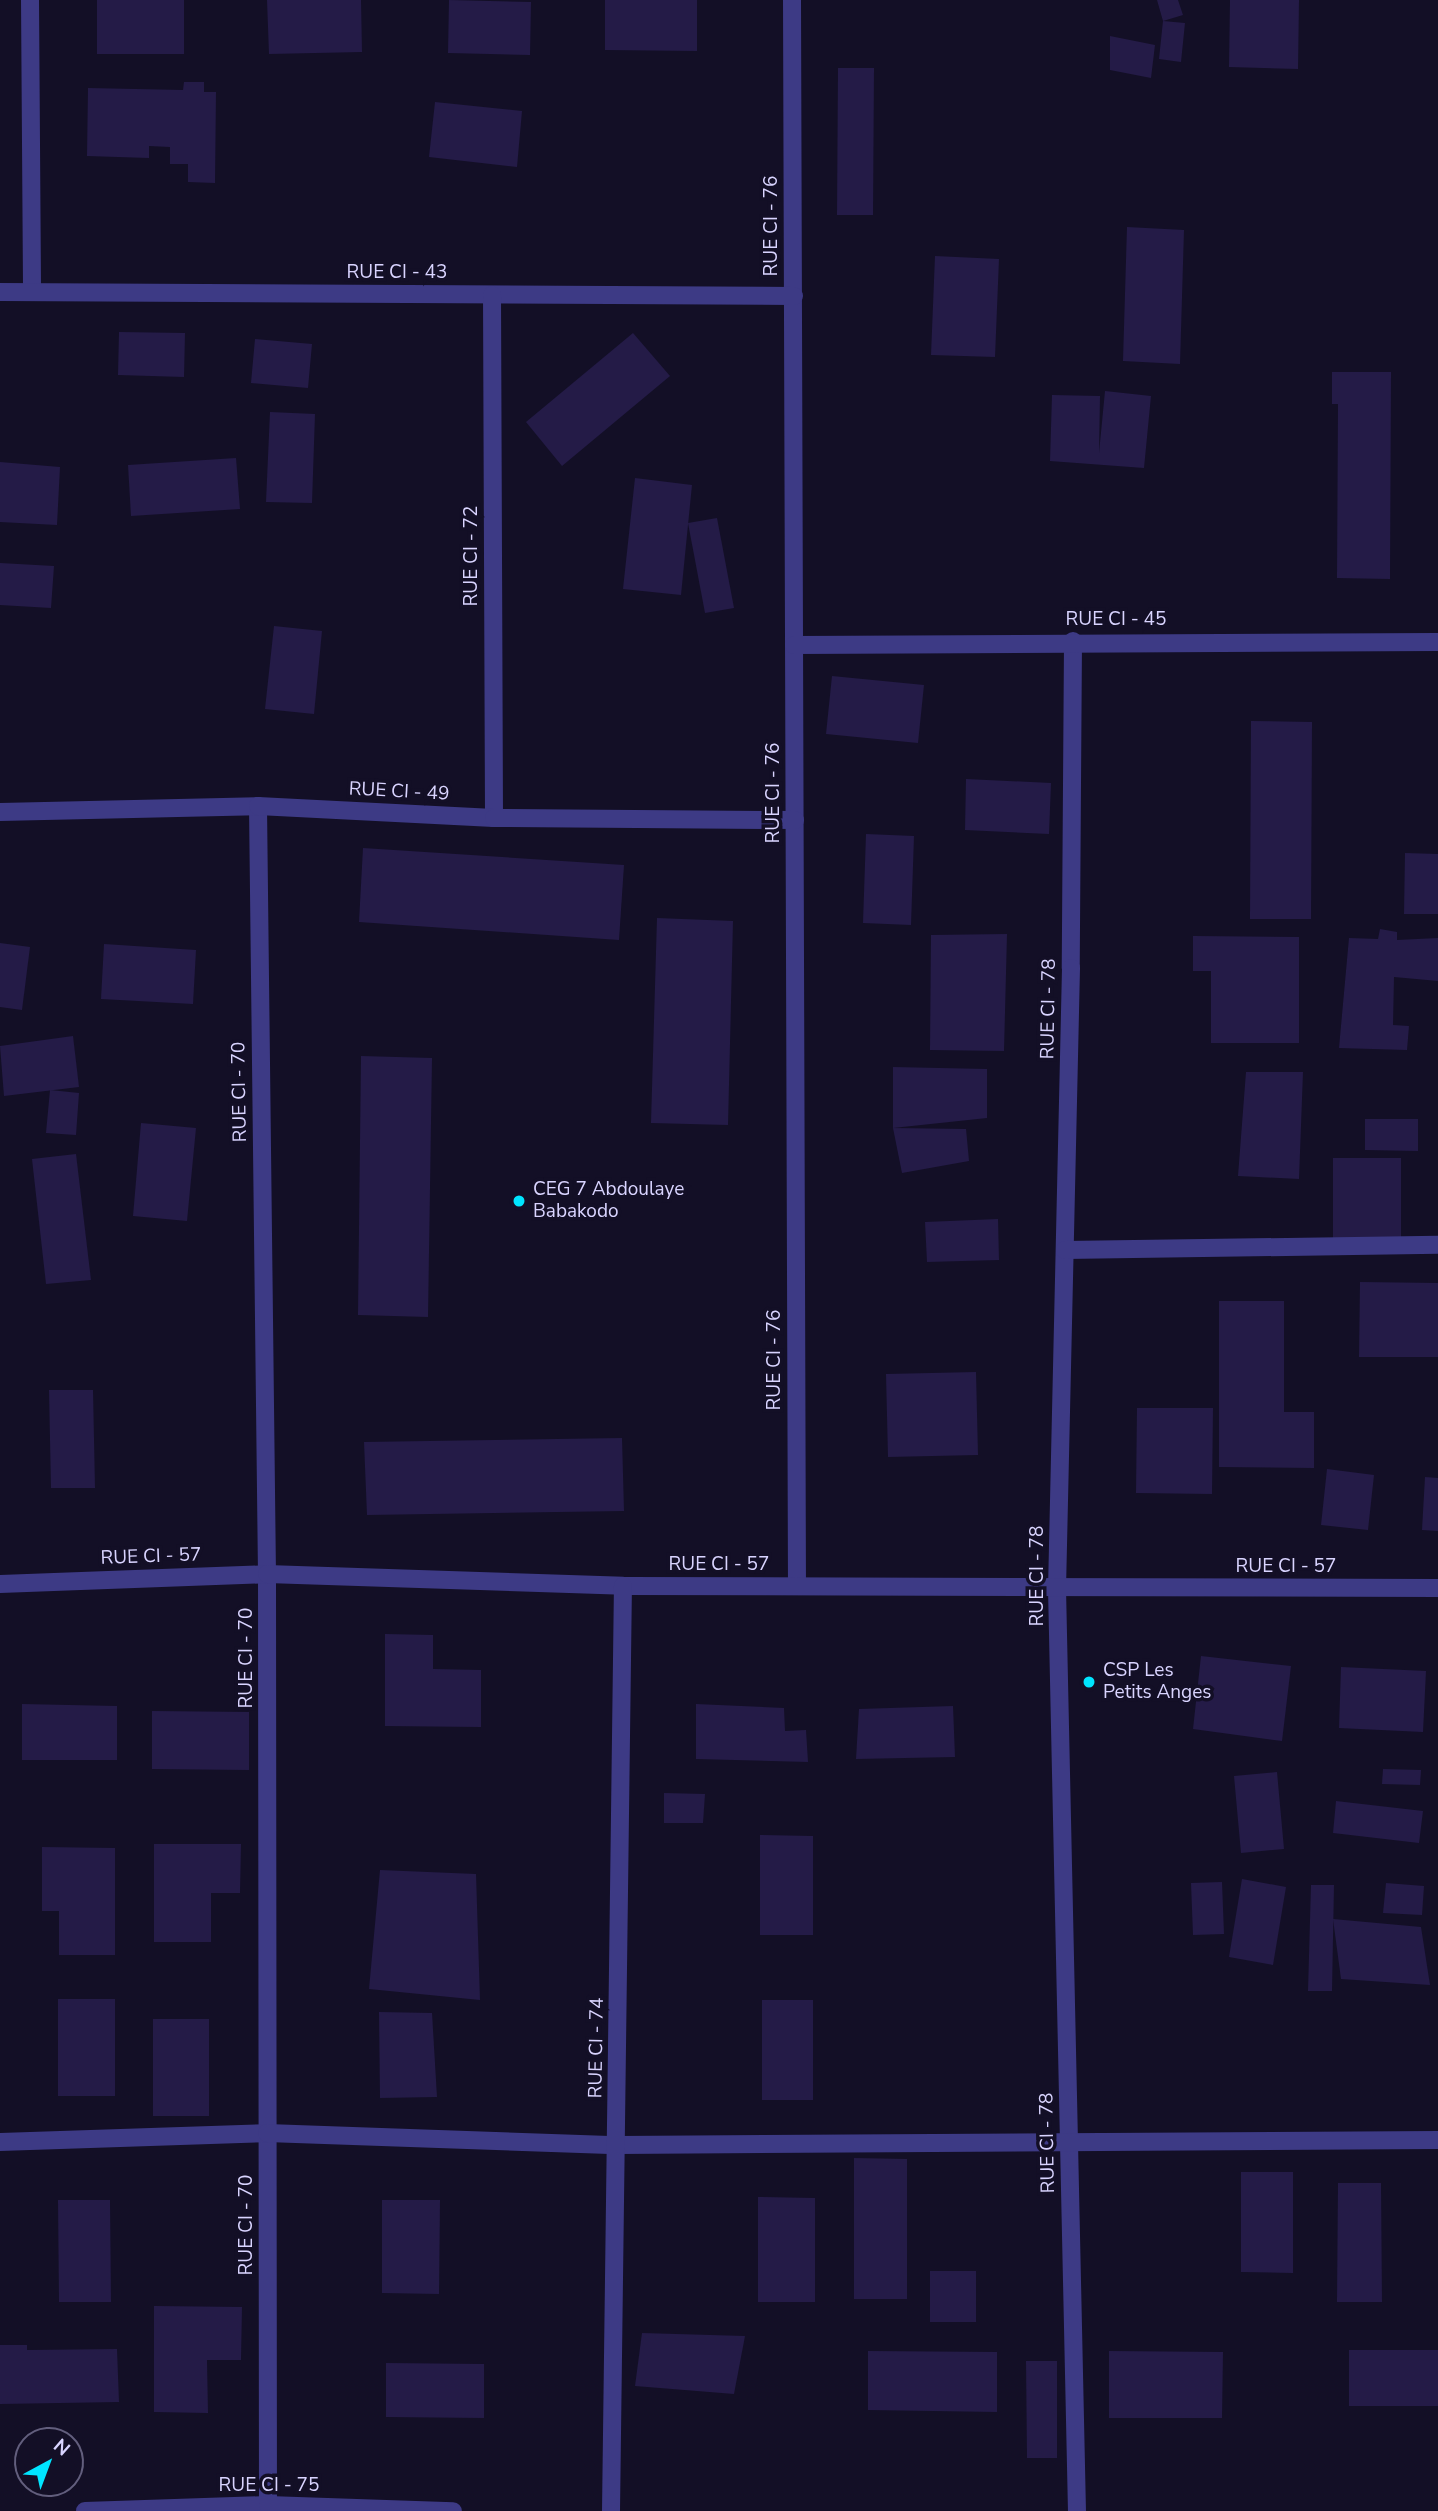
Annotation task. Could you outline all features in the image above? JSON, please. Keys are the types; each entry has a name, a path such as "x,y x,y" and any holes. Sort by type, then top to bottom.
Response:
{"street":[{"path":"30,0 32,292"},
{"name":"RUE CI - 76","path":"792,0 797,1586"},
{"name":"RUE CI - 43","path":"0,292 793,296"},
{"name":"RUE CI - 72","path":"492,295 494,818"},
{"name":"RUE CI - 45","path":"794,645 1073,640 1438,642"},
{"name":"RUE CI - 78","path":"1073,640 1065,1250 1057,1588 1077,2511"},
{"name":"RUE CI - 49","path":"0,812 258,806 494,818 795,820"},
{"name":"RUE CI - 70","path":"258,806 267,1574 268,2508"},
{"path":"1065,1250 1438,1245"},
{"name":"RUE CI - 57","path":"0,1584 267,1574 623,1586 1438,1588"},
{"name":"RUE CI - 74","path":"611,2511 623,1586"},
{"path":"0,2142 267,2133 617,2145 1438,2140"},
{"name":"RUE CI - 75","path":"85,2511 268,2508 453,2511"}],"building":[{"path":"97,0 184,0 184,54 97,54"},
{"path":"267,0 361,0 362,52 269,54"},
{"path":"449,0 531,2 530,55 448,53"},
{"path":"605,0 697,0 697,51 605,50"},
{"path":"1157,0 1178,0 1183,15 1163,21"},
{"path":"1230,0 1299,0 1298,69 1229,67"},
{"path":"1163,21 1185,23 1181,62 1159,59"},
{"path":"1110,36 1155,45 1151,78 1110,70"},
{"path":"838,68 874,68 873,215 837,215"},
{"path":"184,82 204,82 204,92 216,92 215,183 188,182 188,164 170,164 170,147 149,146 149,158 87,156 88,88 183,90"},
{"path":"435,102 522,111 517,167 429,157"},
{"path":"1127,227 1184,230 1180,364 1123,361"},
{"path":"935,256 999,259 995,357 931,355"},
{"path":"119,332 185,333 184,377 118,375"},
{"path":"633,333 670,376 562,466 526,422"},
{"path":"255,339 312,344 308,388 251,383"},
{"path":"1332,372 1391,372 1390,579 1337,578 1338,404 1332,404"},
{"path":"1105,391 1151,396 1144,468 1050,461 1052,395 1100,396 1099,453"},
{"path":"270,412 315,414 312,503 266,502"},
{"path":"236,458 240,509 131,516 128,465"},
{"path":"0,462 60,467 57,525 0,522"},
{"path":"635,478 692,485 681,595 623,589"},
{"path":"717,518 734,608 705,613 688,523"},
{"path":"0,563 54,566 51,608 0,605"},
{"path":"274,626 322,631 314,714 265,709"},
{"path":"832,676 924,685 918,743 826,734"},
{"path":"1251,721 1312,722 1311,919 1250,919"},
{"path":"966,779 1051,783 1049,834 965,830"},
{"path":"866,834 914,836 911,925 863,923"},
{"path":"363,848 624,865 619,940 359,922"},
{"path":"1405,853 1438,854 1438,914 1404,914"},
{"path":"657,918 733,921 728,1125 651,1123"},
{"path":"1380,929 1397,932 1397,940 1438,938 1438,981 1394,977 1393,1025 1409,1026 1407,1050 1339,1048 1349,938 1378,939"},
{"path":"1007,934 1004,1051 930,1050 931,935"},
{"path":"1193,936 1299,937 1299,1043 1211,1043 1211,971 1193,971"},
{"path":"0,943 30,947 22,1010 0,1007"},
{"path":"104,944 196,950 193,1004 101,999"},
{"path":"73,1036 79,1087 4,1096 0,1046"},
{"path":"361,1056 432,1058 428,1317 358,1315"},
{"path":"893,1067 987,1069 987,1118 893,1128"},
{"path":"1246,1072 1303,1072 1299,1179 1238,1176"},
{"path":"50,1090 79,1093 76,1135 46,1133"},
{"path":"1365,1119 1418,1119 1418,1151 1365,1150"},
{"path":"141,1123 196,1128 187,1221 133,1216"},
{"path":"893,1128 966,1129 969,1161 902,1173"},
{"path":"76,1154 91,1280 46,1284 32,1159"},
{"path":"1333,1158 1401,1158 1401,1240 1333,1239"},
{"path":"998,1219 999,1260 927,1262 925,1222"},
{"path":"1360,1282 1438,1283 1438,1357 1359,1357"},
{"path":"1219,1301 1284,1301 1284,1412 1314,1412 1314,1468 1219,1467"},
{"path":"976,1372 978,1455 888,1457 886,1374"},
{"path":"49,1390 93,1390 95,1488 51,1488"},
{"path":"1137,1408 1213,1408 1212,1494 1136,1493"},
{"path":"622,1438 624,1511 367,1515 364,1442"},
{"path":"1327,1469 1374,1475 1368,1530 1321,1525"},
{"path":"1425,1477 1438,1478 1438,1531 1422,1530"},
{"path":"385,1634 433,1635 433,1669 481,1670 481,1727 385,1726"},
{"path":"1201,1656 1291,1666 1282,1741 1193,1729"},
{"path":"1341,1667 1426,1671 1423,1732 1339,1728"},
{"path":"22,1704 117,1706 117,1760 22,1760"},
{"path":"696,1704 784,1708 785,1731 806,1730 808,1762 696,1759"},
{"path":"953,1706 955,1757 856,1759 859,1709"},
{"path":"152,1711 249,1712 249,1770 152,1769"},
{"path":"1383,1769 1421,1770 1420,1785 1382,1784"},
{"path":"1277,1772 1284,1849 1241,1853 1234,1776"},
{"path":"664,1793 705,1794 703,1823 664,1823"},
{"path":"1336,1801 1423,1811 1419,1843 1333,1833"},
{"path":"760,1835 813,1836 813,1935 760,1935"},
{"path":"154,1844 241,1844 240,1893 211,1893 211,1942 154,1942"},
{"path":"42,1847 115,1848 115,1955 59,1955 59,1911 42,1911"},
{"path":"380,1870 476,1874 480,2000 369,1989"},
{"path":"1242,1879 1286,1887 1273,1965 1229,1957"},
{"path":"1222,1882 1224,1934 1193,1935 1191,1883"},
{"path":"1386,1883 1424,1886 1422,1915 1383,1913"},
{"path":"1311,1885 1334,1885 1332,1991 1308,1991"},
{"path":"1333,1919 1421,1927 1430,1985 1341,1979"},
{"path":"58,1999 115,1999 115,2096 58,2096"},
{"path":"762,2000 813,2000 813,2100 762,2100"},
{"path":"379,2012 432,2013 437,2097 380,2098"},
{"path":"153,2019 209,2019 209,2116 153,2116"},
{"path":"854,2158 907,2159 907,2299 854,2299"},
{"path":"1241,2172 1293,2172 1293,2273 1241,2272"},
{"path":"1338,2183 1381,2183 1382,2302 1337,2302"},
{"path":"758,2197 815,2198 815,2302 758,2302"},
{"path":"58,2200 110,2200 111,2302 59,2302"},
{"path":"382,2200 440,2200 439,2294 382,2293"},
{"path":"930,2271 976,2271 976,2322 930,2322"},
{"path":"154,2306 242,2307 241,2360 207,2360 208,2413 154,2412"},
{"path":"642,2333 745,2336 734,2394 635,2386"},
{"path":"0,2345 27,2345 27,2350 117,2349 119,2402 0,2404"},
{"path":"1349,2350 1438,2350 1438,2406 1349,2406"},
{"path":"868,2351 997,2352 997,2412 868,2410"},
{"path":"1109,2351 1223,2352 1222,2418 1109,2418"},
{"path":"1026,2361 1057,2361 1057,2458 1027,2458"},
{"path":"386,2363 484,2364 484,2418 386,2417"}],"place":[{"name":"CEG 7 Abdoulaye Babakodo","path":"519,1201"},
{"name":"CSP Les Petits Anges","path":"1089,1682"}]}
